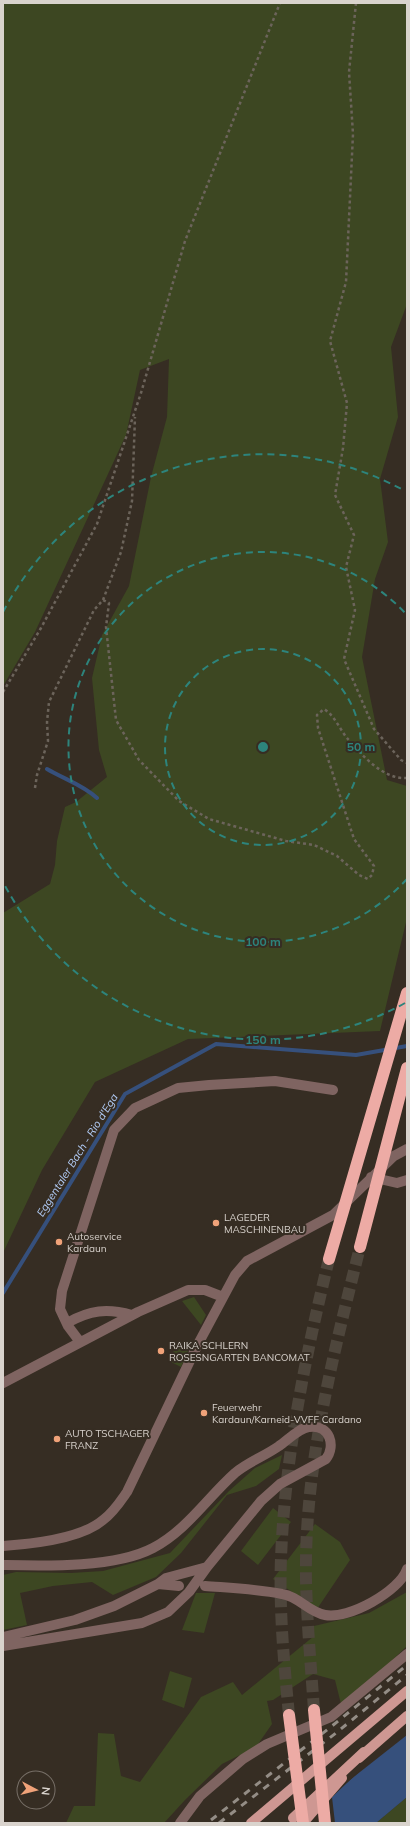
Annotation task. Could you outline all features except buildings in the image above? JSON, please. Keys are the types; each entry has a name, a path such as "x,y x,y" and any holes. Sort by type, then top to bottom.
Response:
{"highway":[{"path":"329,1259 407,993"},
{"path":"360,1247 407,1068"},
{"path":"314,1710 325,1823"},
{"path":"289,1715 296,1822"}],"main road":[{"path":"251,1823 407,1691"},
{"path":"296,1822 364,1752 407,1716"}],"street":[{"path":"80,1342 67,1323 60,1309 62,1291 114,1130 135,1108 178,1088 209,1084 275,1081 333,1090"},
{"path":"3,1546 27,1544 86,1530 103,1521 116,1508 127,1492 235,1275 247,1261 333,1215 394,1156 407,1149"},
{"path":"371,1177 397,1183 407,1180"},
{"path":"3,1383 132,1315 188,1290 205,1290 223,1297"},
{"path":"67,1323 79,1316 92,1312 114,1310 132,1315"},
{"path":"3,1566 44,1566 102,1562 120,1559 151,1550 175,1535 236,1472 252,1461 278,1447 308,1427 321,1429 327,1433 331,1439 332,1446 326,1459 280,1484 261,1501 180,1602 168,1612 142,1623 3,1646"},
{"path":"3,1636 74,1620 114,1606 158,1584 166,1578 207,1567"},
{"path":"205,1586 284,1594 313,1611 326,1616 340,1616 353,1612 393,1588 405,1574 407,1569"},
{"path":"158,1584 179,1586"},
{"path":"180,1823 200,1796 243,1759 267,1744 331,1717 407,1654"}],"path":[{"path":"3,692 41,628 97,524 134,414 185,241 280,3"},
{"path":"356,3 349,72 353,134 346,282 330,340 346,403 344,448 335,496 354,535 346,567 355,610 344,659 374,729 401,760 407,763"},
{"path":"36,788 37,775 48,741 47,722 50,702 94,610 103,600 121,552 132,501 134,414"},
{"path":"103,600 109,603 106,627 116,720 139,760 179,801 209,819 286,840 314,845 337,856 359,875 368,879 372,874 374,866 354,839 318,728 317,715 324,709 330,713 347,737 382,771 402,778 407,778"}],"green space":[{"path":"3,3 407,3 407,304 391,347 398,417 380,479 388,542 375,579 362,657 387,780 407,786 407,918 380,1031 188,1039 95,1082 42,1170 3,1253 3,913 50,884 55,865 57,841 65,807 76,802 107,777 99,750 92,678 102,635 129,586 151,477 167,417 169,359 140,370 126,435 35,632 3,686"},
{"path":"194,1297 206,1315 201,1325 182,1301"},
{"path":"178,1342 188,1351 181,1367 169,1361"},
{"path":"282,1455 279,1469 256,1486 227,1495 181,1553 156,1577 113,1595 92,1582 53,1586 20,1593 27,1625 3,1630 3,1575 16,1572 71,1573 103,1571 170,1553 229,1491 255,1468"},
{"path":"273,1508 291,1522 258,1565 241,1551"},
{"path":"315,1524 340,1542 350,1560 317,1609 273,1579"},
{"path":"407,1592 407,1646 358,1693 341,1704 335,1680 313,1674 273,1700 267,1701 272,1724 256,1747 222,1764 164,1823 66,1823 74,1806 95,1806 98,1733 114,1734 121,1776 140,1782 201,1697 233,1682 242,1695 314,1636 314,1626 369,1613"},
{"path":"196,1593 215,1593 204,1633 182,1630"},
{"path":"170,1671 192,1678 184,1708 162,1700"},
{"path":"407,1797 407,1823 376,1823"}],"water":[{"path":"407,1735 407,1797 376,1823 310,1823 341,1787"}],"pier":[{"path":"362,1769 332,1797 335,1823 308,1823 340,1786"}],"waterway":[{"path":"47,769 80,786 92,793 97,798"},
{"name":"Eggentaler Bach - Rio d'Ega","path":"3,1293 125,1094 216,1044 356,1055 407,1046"}],"tunnel":[{"path":"314,1710 306,1580 310,1496 322,1412 360,1247"},
{"path":"289,1715 281,1616 281,1558 283,1520 292,1445 304,1370 329,1259"}],"railway":[{"path":"211,1820 332,1726 407,1665"},
{"path":"219,1823 336,1733 407,1675"}],"place":[{"name":"LAGEDER MASCHINENBAU","path":"216,1223"},
{"name":"Autoservice Kardaun","path":"59,1242"},
{"name":"RAIKA SCHLERN ROSESNGARTEN BANCOMAT","path":"161,1351"},
{"name":"Feuerwehr Kardaun/Karneid-VVFF Cardano","path":"204,1413"},
{"name":"AUTO TSCHAGER FRANZ","path":"57,1439"}]}
